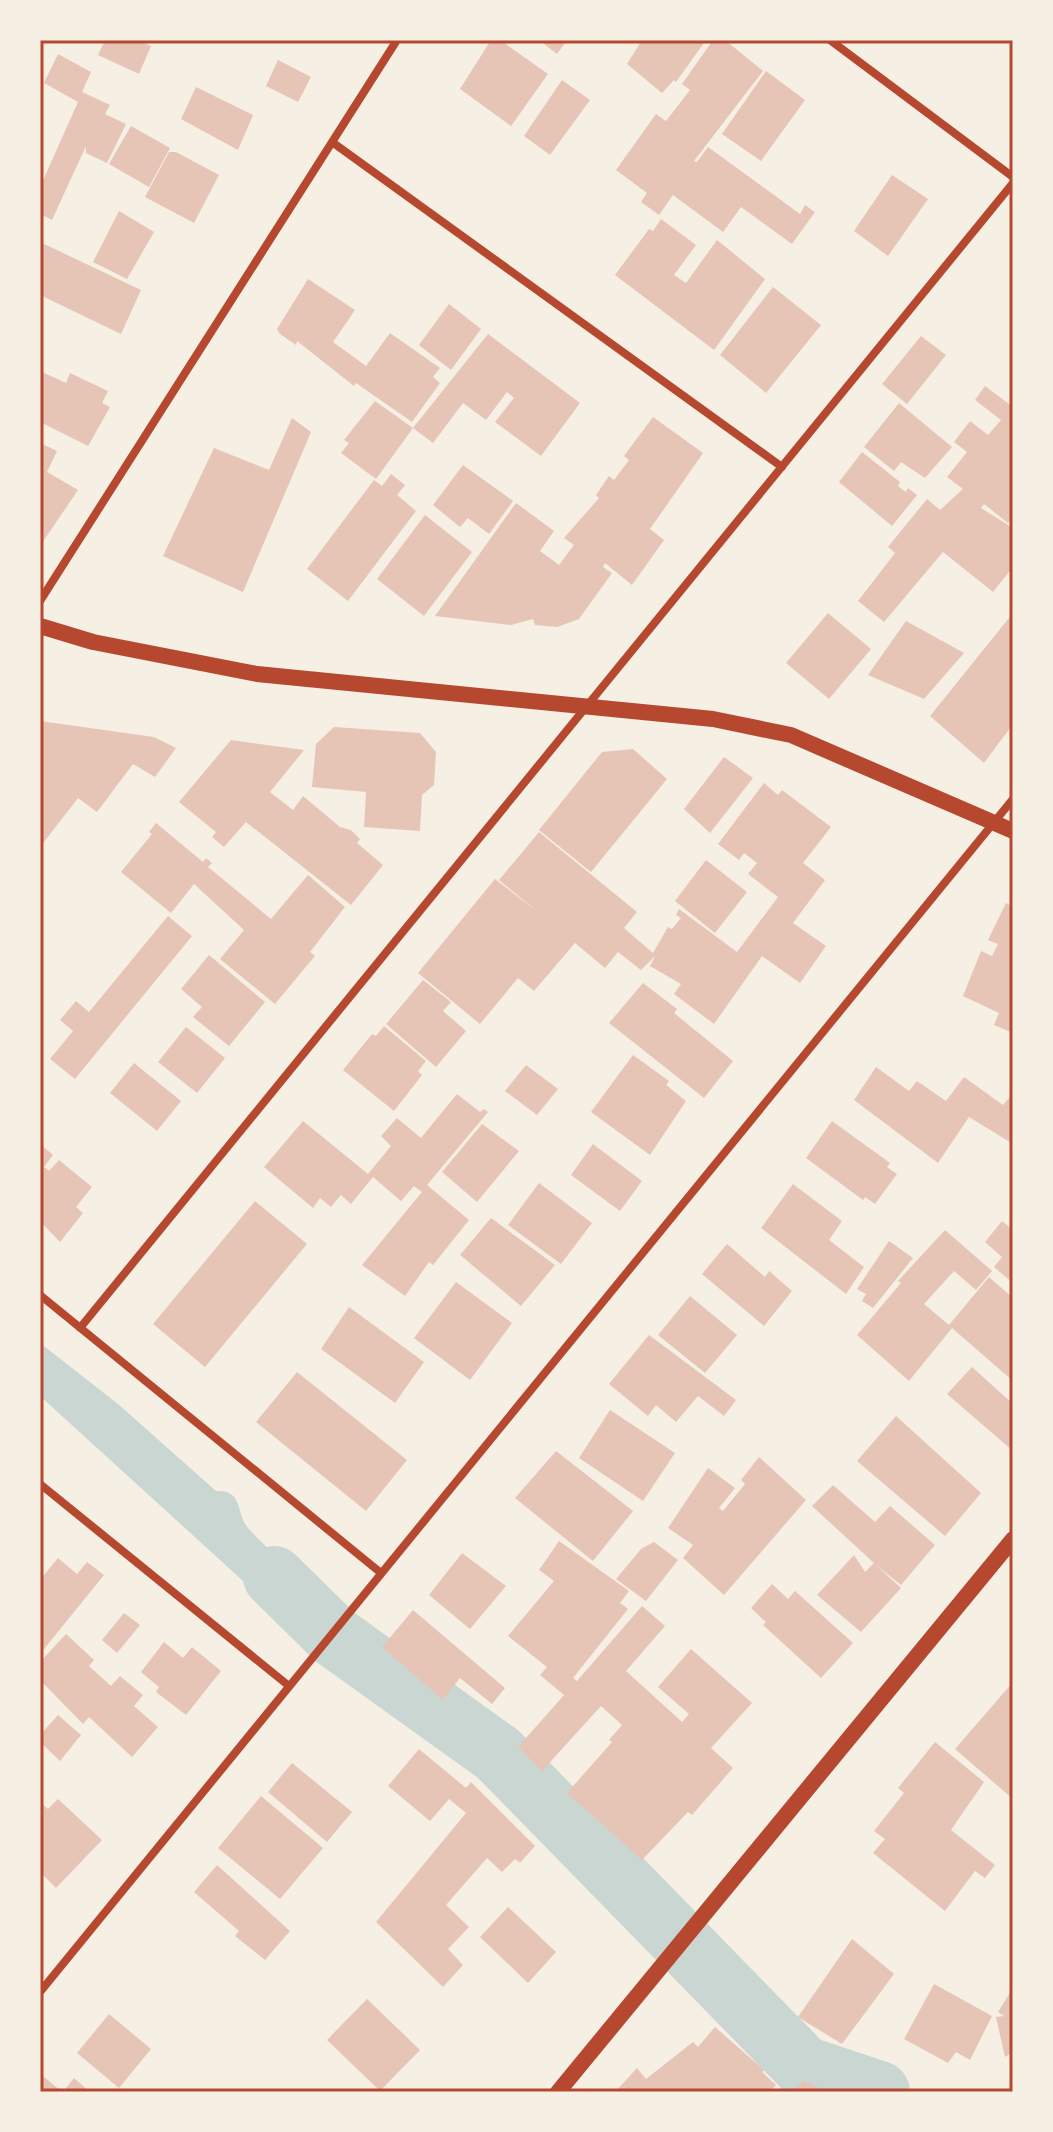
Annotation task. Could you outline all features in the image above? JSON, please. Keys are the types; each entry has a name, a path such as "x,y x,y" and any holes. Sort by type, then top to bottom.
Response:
{"main road":[{"path":"40,626 132,650 257,674 713,719 791,735 1013,831"},
{"path":"558,2092 1013,1539"}],"street":[{"path":"40,601 397,40"},
{"path":"80,1328 1013,180 830,40"},
{"path":"332,142 782,467"},
{"path":"40,1992 1013,799"},
{"path":"40,1295 381,1573"},
{"path":"40,1484 289,1686"}],"shaded area":[{"path":"40,1343 118,1404 216,1491 231,1494 249,1529 346,1613 320,1641 242,1580 40,1396"}],"building":[{"path":"105,40 146,40 144,43 151,46 139,74 98,55"},
{"path":"491,40 500,40 548,74 511,126 460,89"},
{"path":"539,40 567,40 557,54"},
{"path":"642,40 706,40 676,82 674,80 662,93 627,64"},
{"path":"713,40 725,40 763,71 694,161 697,162 708,147 800,214 805,205 815,212 792,244 741,207 723,232 673,195 659,215 641,202 647,193 616,170 656,114 666,121 690,90 682,84"},
{"path":"58,54 91,72 82,92 110,105 105,114 126,124 107,163 86,153 86,146 52,220 40,214 40,187 78,102 44,83"},
{"path":"278,60 311,77 298,102 266,86"},
{"path":"766,71 805,100 761,161 722,134"},
{"path":"562,80 590,100 550,155 524,136"},
{"path":"196,87 253,115 238,150 181,119"},
{"path":"131,126 170,148 149,187 109,164"},
{"path":"169,152 176,152 219,175 194,223 145,197"},
{"path":"892,175 928,199 888,256 854,231"},
{"path":"119,211 154,232 127,279 93,262"},
{"path":"661,219 696,245 674,275 686,283 717,240 765,279 714,350 615,275 649,229 653,231"},
{"path":"40,242 141,290 121,334 40,295"},
{"path":"308,279 355,310 333,342 366,366 390,333 440,368 433,377 440,383 412,422 356,383 354,386 297,341 296,345 280,334 277,329"},
{"path":"773,287 821,325 766,393 720,355"},
{"path":"449,304 481,329 451,370 419,345"},
{"path":"488,334 580,403 541,456 495,422 514,398 507,392 486,420 463,403 433,443 413,428"},
{"path":"921,336 946,355 907,404 882,384"},
{"path":"40,371 66,383 70,373 108,391 102,403 110,407 88,446 40,422"},
{"path":"985,386 1013,407 1013,517 1008,523 984,504 981,508 1013,528 1013,567 993,592 943,552 884,622 858,601 895,553 888,547 927,499 940,510 963,489 947,477 967,452 954,442 970,421 988,435 1001,420 975,400"},
{"path":"375,401 413,428 376,479 341,453 349,443 344,440"},
{"path":"899,403 952,447 925,478 901,462 894,471 864,447"},
{"path":"653,417 703,453 650,529 664,540 632,585 605,563 603,567 612,573 579,619 557,627 535,625 533,619 511,625 435,616 516,503 554,531 540,551 559,565 574,545 564,538 599,498 596,495 609,476 614,480 629,460 624,456"},
{"path":"292,418 311,432 243,592 163,556 214,448 269,470"},
{"path":"40,443 57,451 47,472 78,490 40,546"},
{"path":"862,452 900,482 898,486 906,492 908,488 917,495 892,526 839,482"},
{"path":"463,465 513,501 489,534 468,518 460,527 433,505"},
{"path":"391,474 405,485 397,495 416,511 348,601 307,569 374,480 382,486"},
{"path":"425,515 472,552 424,616 377,579"},
{"path":"828,613 871,649 829,699 786,663"},
{"path":"1013,613 1013,724 984,763 930,716"},
{"path":"906,621 964,653 924,699 868,675"},
{"path":"40,721 154,737 176,748 155,777 133,764 97,812 78,798 40,847"},
{"path":"334,727 420,733 436,752 434,785 422,795 420,831 364,827 366,792 312,787 316,744"},
{"path":"231,740 304,750 270,792 293,810 303,796 340,827 351,830 360,839 357,843 383,865 351,905 246,822 224,847 212,837 216,832 179,802"},
{"path":"633,749 667,779 591,872 539,830 602,752"},
{"path":"724,757 753,778 710,833 684,809"},
{"path":"764,783 778,795 782,790 831,827 803,863 825,880 793,923 826,946 800,983 762,956 714,1024 674,994 681,984 650,966 655,956 641,970 618,952 605,968 575,943 534,991 518,978 480,1024 418,973 495,879 539,913 499,880 539,832 637,912 624,928 653,953 668,927 672,929 681,918 676,915 679,909 737,952 778,897 748,874 757,863 744,853 739,860 718,844"},
{"path":"156,823 203,862 206,858 212,863 208,867 271,919 308,875 345,907 310,952 315,956 275,1004 220,959 244,930 194,884 171,913 121,872 152,834 149,832"},
{"path":"706,860 747,892 715,933 675,901"},
{"path":"1006,903 1013,907 1013,1033 994,1025 999,1013 963,996 981,951 992,956 998,944 988,940"},
{"path":"168,916 192,936 75,1079 50,1059 73,1031 60,1020 76,1001 89,1012"},
{"path":"209,955 265,1002 229,1046 193,1017 202,1007 181,989"},
{"path":"423,980 451,1002 443,1011 466,1031 436,1067 386,1024"},
{"path":"643,983 677,1009 674,1013 733,1061 704,1098 609,1023"},
{"path":"384,1026 426,1061 418,1071 422,1075 394,1111 343,1070 372,1034 376,1036"},
{"path":"186,1027 225,1058 197,1093 158,1062"},
{"path":"633,1055 669,1081 666,1085 686,1101 650,1155 591,1112"},
{"path":"134,1063 181,1101 157,1131 110,1093"},
{"path":"526,1065 558,1089 537,1115 505,1091"},
{"path":"876,1067 909,1091 917,1081 946,1101 964,1077 1003,1105 1013,1093 1013,1144 969,1117 938,1163 854,1100"},
{"path":"457,1094 480,1112 484,1109 488,1112 427,1185 469,1220 433,1265 429,1262 405,1296 362,1265 422,1192 414,1186 401,1201 373,1177 351,1204 341,1195 331,1207 320,1198 313,1208 264,1167 303,1121 368,1174 391,1146 381,1136 397,1118 421,1138"},
{"path":"832,1121 890,1163 887,1167 897,1174 875,1204 865,1197 863,1200 806,1158"},
{"path":"482,1124 519,1151 477,1202 442,1172"},
{"path":"40,1144 53,1155 44,1167 49,1171 59,1160 92,1187 76,1207 83,1213 60,1242 40,1221"},
{"path":"593,1144 642,1181 620,1211 571,1175"},
{"path":"539,1183 592,1223 561,1264 508,1225"},
{"path":"793,1184 842,1221 829,1240 864,1267 846,1294 761,1228"},
{"path":"255,1201 307,1244 205,1367 153,1324"},
{"path":"491,1218 555,1265 521,1306 460,1255"},
{"path":"1002,1221 1013,1230 1013,1283 994,1267 1002,1257 985,1242"},
{"path":"945,1230 992,1271 976,1290 954,1271 924,1304 949,1325 989,1277 1013,1298 1013,1381 952,1328 909,1381 857,1335 901,1283 898,1281"},
{"path":"889,1241 913,1258 873,1308 862,1301 866,1294 857,1289"},
{"path":"727,1244 765,1277 769,1271 792,1291 764,1326 702,1274"},
{"path":"456,1282 512,1323 470,1380 414,1338"},
{"path":"690,1296 737,1335 705,1373 658,1335"},
{"path":"349,1307 424,1362 395,1403 321,1349"},
{"path":"649,1335 736,1400 724,1416 698,1396 676,1422 656,1405 648,1416 609,1384"},
{"path":"972,1367 1013,1404 1013,1451 947,1394"},
{"path":"297,1372 407,1460 366,1511 256,1422"},
{"path":"610,1410 675,1453 643,1501 579,1458"},
{"path":"896,1416 981,1493 945,1536 857,1461"},
{"path":"556,1451 633,1511 593,1561 515,1498"},
{"path":"759,1457 806,1500 724,1595 683,1558 693,1545 668,1528 708,1468 735,1488 719,1508 723,1511 745,1484 741,1480"},
{"path":"833,1485 875,1522 890,1506 935,1545 901,1585 876,1565 901,1588 861,1632 817,1595 854,1555 865,1572 874,1563 812,1506"},
{"path":"559,1541 629,1591 620,1603 628,1609 573,1678 577,1681 642,1606 665,1626 626,1671 682,1722 689,1714 658,1687 691,1649 752,1703 711,1748 733,1768 692,1815 688,1812 642,1860 567,1793 612,1742 609,1740 622,1725 601,1706 542,1771 518,1747 564,1695 540,1675 547,1667 508,1636 554,1581 539,1570"},
{"path":"654,1542 678,1560 646,1601 616,1579 641,1549"},
{"path":"462,1553 506,1586 470,1629 429,1595"},
{"path":"58,1558 77,1574 87,1562 104,1575 40,1654 40,1580"},
{"path":"772,1584 788,1599 795,1591 853,1643 821,1678 763,1625 766,1622 751,1608"},
{"path":"413,1610 505,1688 492,1704 460,1678 443,1700 382,1647"},
{"path":"124,1613 140,1625 117,1653 102,1640"},
{"path":"66,1634 94,1660 89,1666 111,1686 120,1676 143,1695 134,1706 158,1727 132,1757 89,1717 83,1724 40,1680 40,1662"},
{"path":"164,1642 183,1658 192,1647 221,1671 186,1715 156,1692 159,1687 141,1672"},
{"path":"1013,1682 1013,1799 955,1749"},
{"path":"58,1715 81,1735 60,1761 40,1742 40,1735"},
{"path":"935,1742 984,1782 951,1830 995,1865 985,1878 975,1871 945,1911 873,1853 885,1839 874,1831 904,1793 898,1788"},
{"path":"419,1749 466,1788 471,1782 535,1846 520,1863 515,1859 502,1872 487,1858 446,1905 469,1927 448,1949 463,1965 443,1987 376,1922 466,1813 449,1799 430,1821 388,1786"},
{"path":"292,1763 352,1812 327,1842 268,1792"},
{"path":"261,1796 323,1848 280,1899 218,1848"},
{"path":"58,1799 102,1840 56,1888 40,1872 40,1802 48,1809"},
{"path":"217,1865 290,1931 265,1960 235,1936 239,1931 194,1892"},
{"path":"508,1907 556,1952 528,1983 480,1937"},
{"path":"852,1939 894,1974 842,2044 798,2017"},
{"path":"934,1984 992,2016 970,2060 956,2052 948,2063 904,2039"},
{"path":"1013,1988 1013,2052 1005,2057 996,2017 1004,2016 998,2012"},
{"path":"367,1999 420,2050 380,2091 327,2040"},
{"path":"109,2014 151,2049 119,2088 77,2053"},
{"path":"715,2027 764,2070 762,2072 776,2085 770,2092 615,2092 637,2068 646,2079 693,2042 698,2047"},
{"path":"43,2076 62,2092 40,2092"},
{"path":"74,2078 90,2092 63,2092"},
{"path":"803,2081 830,2092 793,2092"}],"waterway":[{"path":"274,1577 335,1637 498,1754 804,2067 879,2092"}]}
